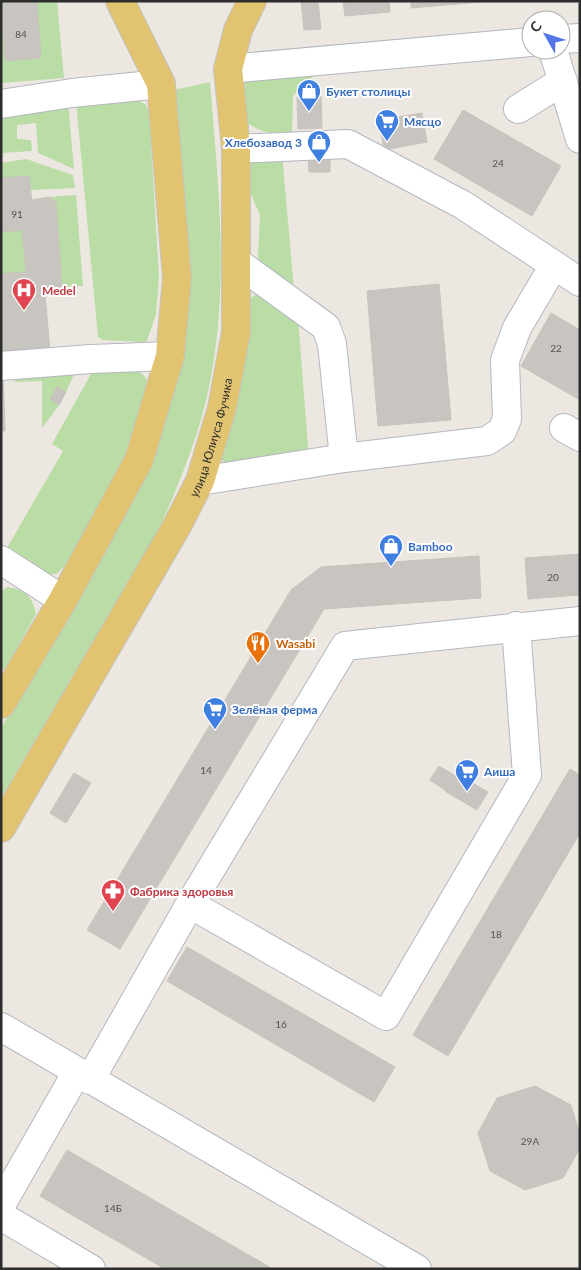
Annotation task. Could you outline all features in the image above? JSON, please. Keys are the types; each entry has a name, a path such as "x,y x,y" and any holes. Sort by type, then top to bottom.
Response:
{"main road":[{"path":"1,704 63,600 139,460 170,356 178,278 161,84 120,1"},
{"name":"улица Юлиуса Фучика","path":"1,828 177,526 200,481 222,408 236,332 238,264 236,149 228,69 238,30 252,1"}],"street":[{"path":"228,69 521,43"},
{"path":"556,60 580,139"},
{"path":"518,109 563,81"},
{"path":"1,104 72,93 161,84"},
{"path":"200,481 344,458 487,441 502,431 507,419 505,360 517,328 569,271 463,205 348,144 236,149"},
{"path":"238,264 326,327 332,344 344,458"},
{"path":"1,366 91,359 170,356"},
{"path":"1,560 63,600"},
{"path":"1,1205 84,1076 190,904 344,646 516,626 580,621"},
{"path":"190,904 386,1016 527,774 516,626"},
{"path":"1,1027 84,1076 381,1260 417,1269"},
{"path":"1,1216 91,1269"}],"green space":[{"path":"37,1 57,1 64,78 1,83 1,10 5,61"},
{"path":"326,64 293,96 292,133 267,132 245,121 242,76"},
{"path":"210,82 219,196 221,273 215,349 209,387 200,424 181,477 159,529 1,798 1,728 124,518 150,467 173,394 185,319 174,90"},
{"path":"134,97 146,105 149,112 159,276 156,314 147,341 141,342 103,340 98,337 76,101"},
{"path":"68,103 74,169 38,153 36,123 17,125 17,139 31,140 32,151 1,153 1,108"},
{"path":"282,154 295,300 260,266 258,256 260,215 244,179 245,167 252,161"},
{"path":"26,159 73,175 75,188 31,190 29,176 1,178 1,163"},
{"path":"76,195 83,286 62,287 56,203 49,197"},
{"path":"22,230 26,272 1,274 1,232"},
{"path":"255,295 259,295 298,317 309,459 226,467 219,454 249,300"},
{"path":"96,365 134,366 146,378 147,386 124,457 70,559 58,573 45,576 7,548 63,451 52,444"},
{"path":"77,368 66,392 57,387 50,399 59,405 42,428 42,381 15,382 15,373"},
{"path":"7,587 27,595 33,603 36,614 6,667 1,671 1,592"}],"building":[{"path":"1,1 37,1 41,58 5,61"},
{"path":"301,1 318,1 321,29 304,30"},
{"path":"343,1 389,1 390,12 345,16"},
{"path":"411,1 494,1 411,8"},
{"name":"Букет столицы","path":"321,96 322,128 298,129 297,97"},
{"path":"463,110 561,166 532,216 434,159"},
{"path":"422,113 427,142 384,150 379,120"},
{"name":"Хлебозавод 3","path":"308,154 330,154 330,172 309,172"},
{"path":"29,176 35,229 1,232 1,178"},
{"path":"49,197 56,202 62,287 44,289 43,270 26,272 22,230 35,229 32,200"},
{"name":"Medel","path":"43,270 50,351 1,360 1,274"},
{"path":"439,284 451,420 378,426 367,291"},
{"path":"551,313 580,330 580,400 521,366"},
{"path":"3,369 5,431 1,431 1,370"},
{"path":"57,387 66,392 59,405 50,399"},
{"path":"580,554 580,595 528,599 525,558"},
{"path":"479,556 481,598 324,609 120,949 87,930 291,590 321,567"},
{"path":"439,766 454,775 445,790 430,780"},
{"path":"570,769 580,775 580,833 448,1056 413,1035"},
{"path":"74,773 91,783 66,823 50,813"},
{"name":"Аиша","path":"456,773 488,792 477,810 445,791"},
{"path":"187,947 395,1067 374,1102 167,981"},
{"path":"535,1086 571,1105 580,1135 580,1148 563,1178 525,1190 490,1171 478,1133 497,1098"},
{"path":"67,1150 273,1269 165,1269 40,1196"}],"place":[{"name":"Букет столицы","path":"309,112"},
{"name":"Мясцо","path":"387,142"},
{"name":"Хлебозавод 3","path":"319,163"},
{"name":"Medel","path":"24,311"},
{"name":"Bamboo","path":"391,567"},
{"name":"Wasabi","path":"258,664"},
{"name":"Зелёная ферма","path":"215,730"},
{"name":"Аиша","path":"467,792"},
{"name":"Фабрика здоровья","path":"113,912"}]}
